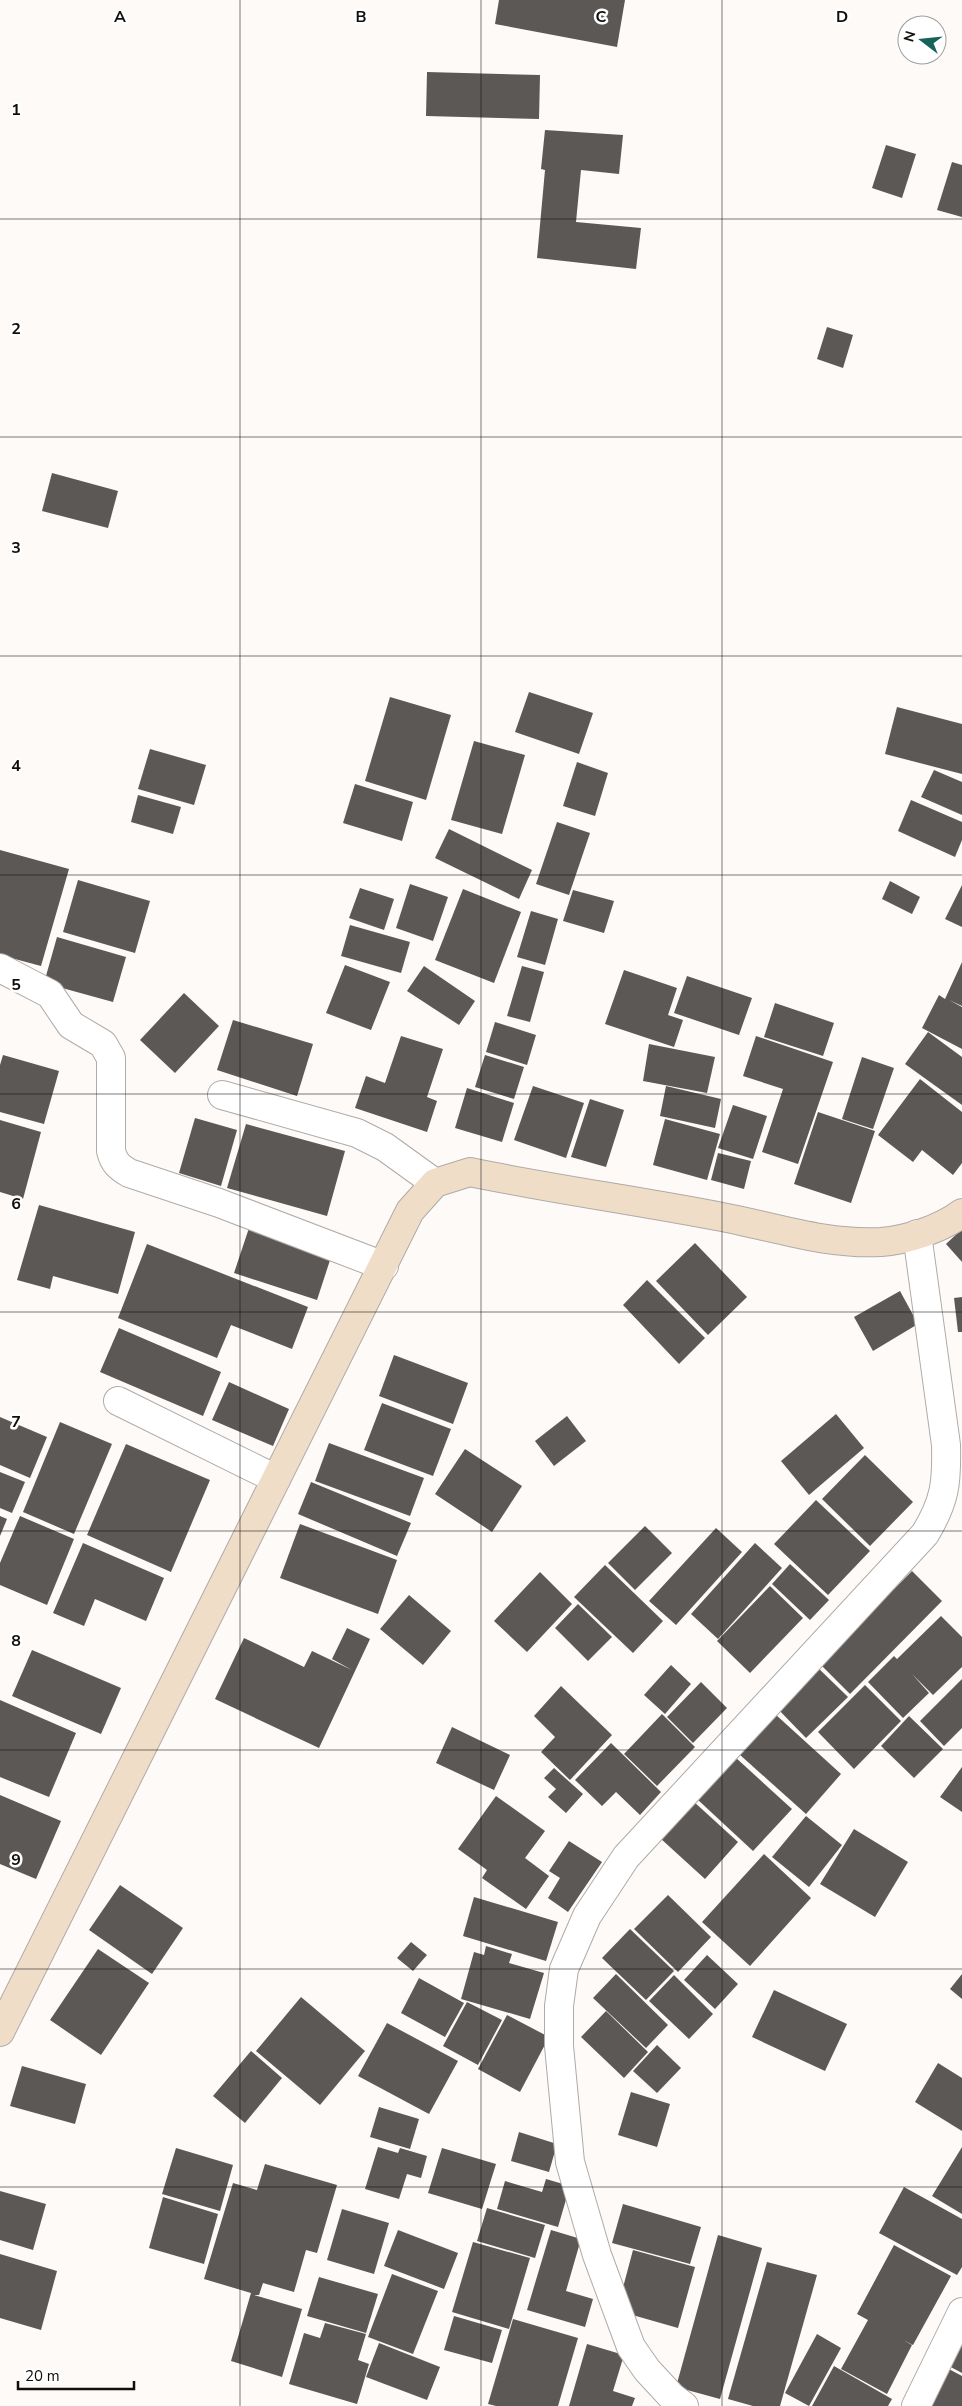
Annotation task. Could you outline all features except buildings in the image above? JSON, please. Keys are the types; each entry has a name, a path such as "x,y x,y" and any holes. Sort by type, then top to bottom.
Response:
{"street":[{"path":"0,968 50,994 71,1025 103,1044 109,1052 111,1058 111,1151 113,1159 119,1167 129,1173 219,1203 384,1266"},
{"path":"222,1095 357,1133 385,1147 435,1183"},
{"path":"0,2032 410,1212 435,1183 470,1172 718,1216 823,1240 882,1242 917,1234 952,1220 962,1212"},
{"path":"684,2406 672,2397 647,2370 631,2346 598,2254 570,2162 559,2046 559,2006 564,1968 587,1916 626,1857 925,1534 940,1509 947,1477 946,1445 917,1234"},
{"path":"118,1401 276,1479"},
{"path":"916,2406 962,2312"}]}
